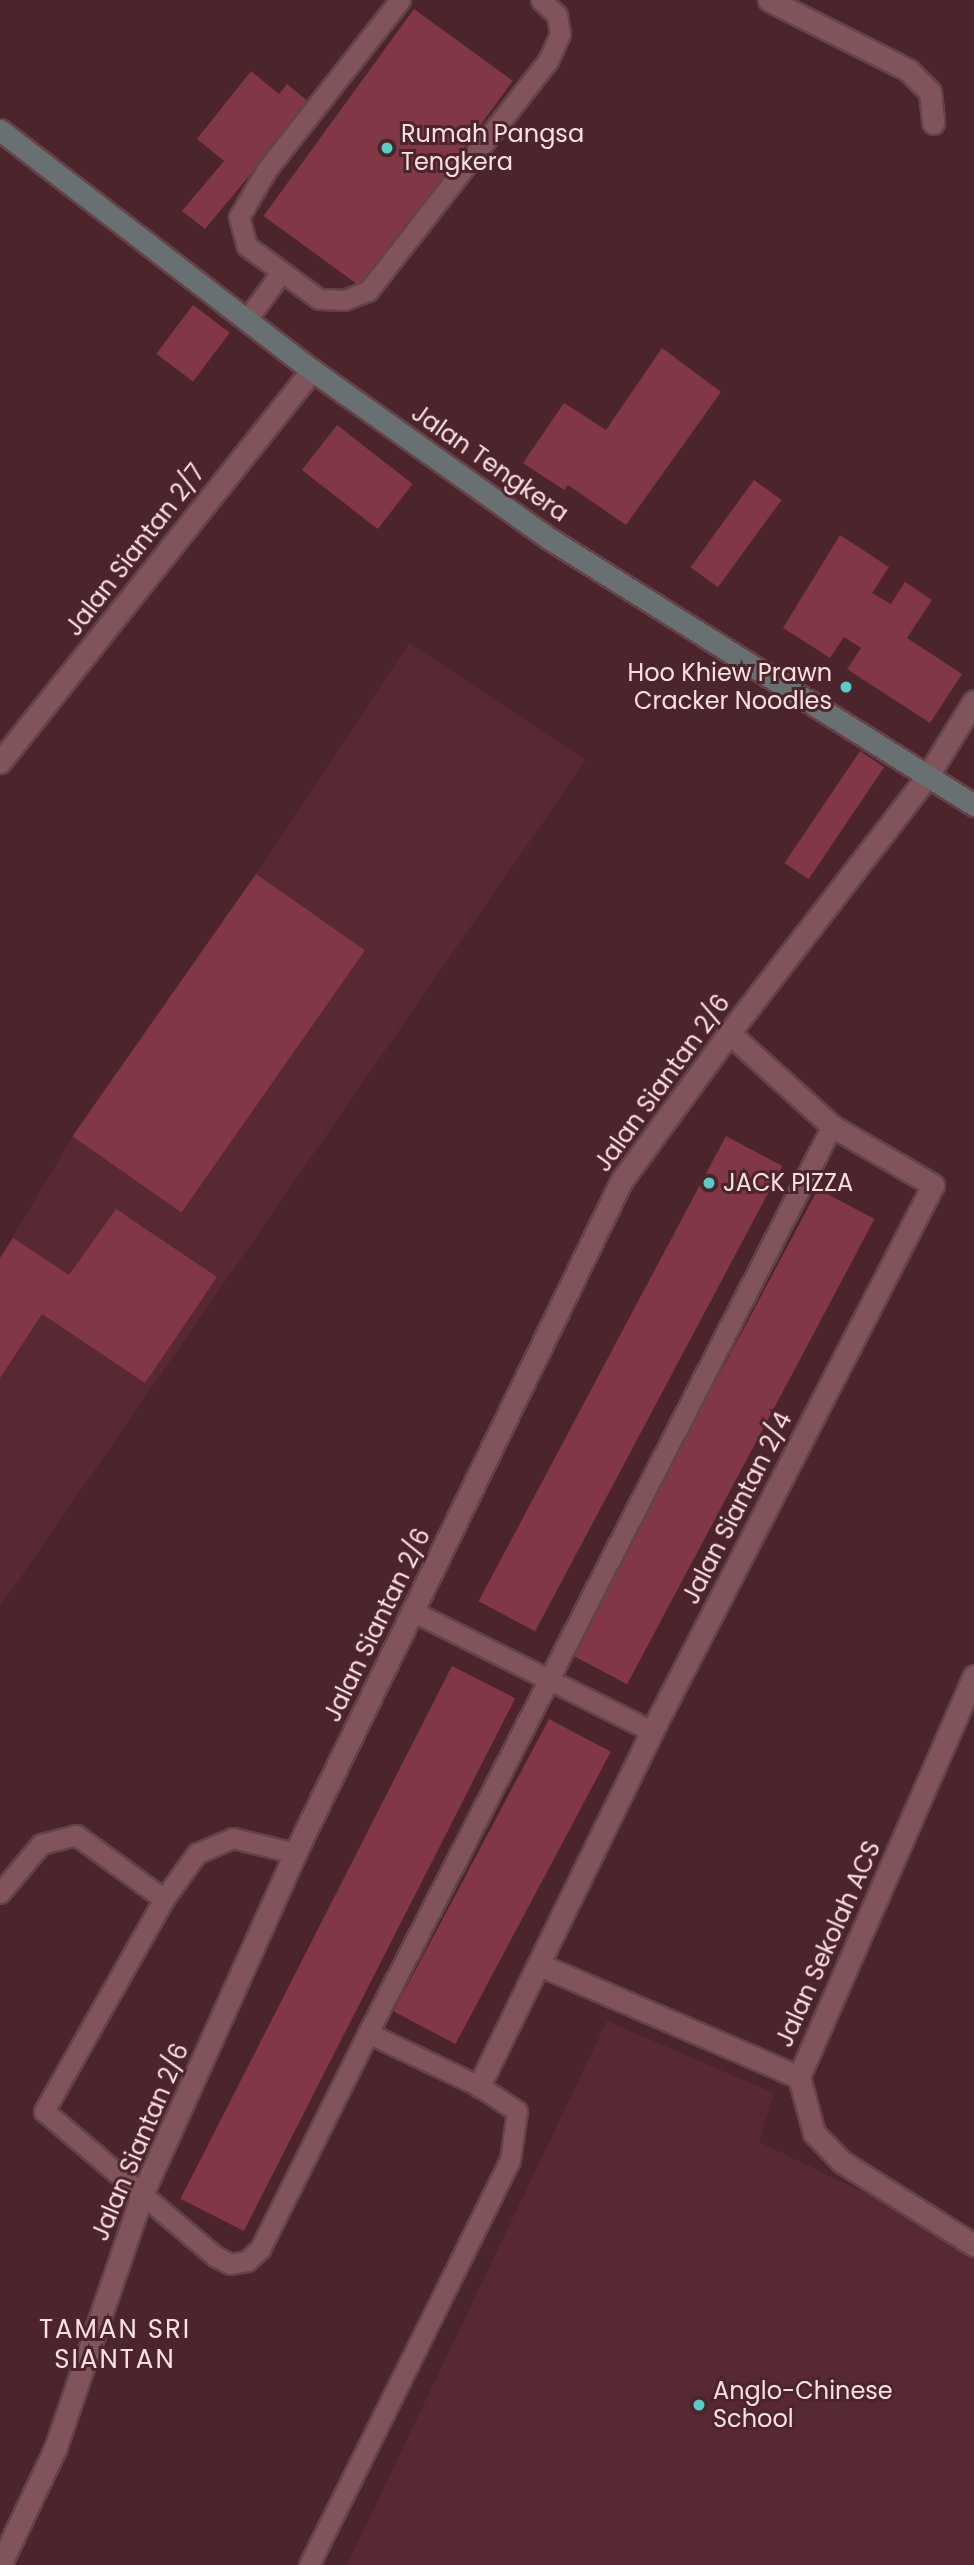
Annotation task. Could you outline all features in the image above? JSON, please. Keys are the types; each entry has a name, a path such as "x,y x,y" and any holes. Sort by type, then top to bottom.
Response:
{"main road":[{"name":"Jalan Tengkera","path":"0,130 248,318 312,370 550,538 974,805"}],"street":[{"path":"769,0 908,70 930,92 933,123"},
{"name":"Jalan Siantan 2/7","path":"0,762 312,370"},
{"name":"Jalan Siantan 2/6","path":"0,2565 55,2449 142,2192 295,1853 622,1180 729,1033 927,777 974,701"},
{"name":"Jalan Siantan 2/4","path":"479,2086 652,1731 933,1185 832,1126 729,1033"},
{"name":"Jalan Sekolah ACS","path":"974,1676 799,2077 814,2133 842,2162 974,2245"},
{"path":"540,1965 799,2077"}],"lane":[{"path":"400,0 268,169 240,217 247,246 280,274 319,299 344,300 368,291 548,61 560,34 557,15 541,0"},
{"path":"248,318 280,274"},
{"path":"295,1853 233,1838 197,1853 164,1899 44,2111 215,2256 230,2264 247,2261 260,2249 832,1126"},
{"path":"412,1611 652,1731"},
{"path":"0,1893 41,1844 76,1835 164,1899"},
{"path":"309,2565 510,2160 517,2111 479,2086 368,2033"}],"shaded area":[{"path":"409,643 586,760 0,1607 0,1258 73,1136 256,874"},
{"name":"Anglo-Chinese School","path":"607,2021 774,2093 759,2142 974,2245 974,2565 347,2565"}],"building":[{"name":"Rumah Pangsa Tengkera","path":"414,9 513,81 362,288 264,216"},
{"path":"251,71 279,94 287,84 310,103 205,229 182,211 224,161 197,139"},
{"path":"193,305 230,333 193,381 156,354"},
{"path":"662,348 721,392 626,525 568,485 564,490 523,463 564,403 606,430"},
{"path":"337,425 413,484 378,529 302,470"},
{"path":"754,480 782,500 718,587 691,567"},
{"path":"840,535 889,567 872,593 891,604 905,582 932,600 907,638 962,674 930,723 847,669 861,648 844,637 830,658 783,628"},
{"path":"860,751 884,767 809,879 785,863"},
{"path":"256,874 365,950 181,1212 72,1136"},
{"path":"726,1136 783,1166 535,1631 479,1601"},
{"path":"818,1189 875,1219 627,1684 571,1654"},
{"path":"116,1209 217,1277 145,1383 42,1314 0,1378 0,1258 13,1238 69,1275"},
{"path":"452,1666 515,1698 244,2231 181,2199"},
{"path":"549,1719 611,1752 455,2044 394,2011"}],"place":[{"name":"Rumah Pangsa Tengkera","path":"387,148"},
{"name":"Hoo Khiew Prawn Cracker Noodles","path":"846,687"},
{"name":"JACK PIZZA","path":"709,1183"},
{"name":"Anglo-Chinese School","path":"699,2405"}],"district":[{"name":"TAMAN SRI SIANTAN","path":"115,2345"}]}
